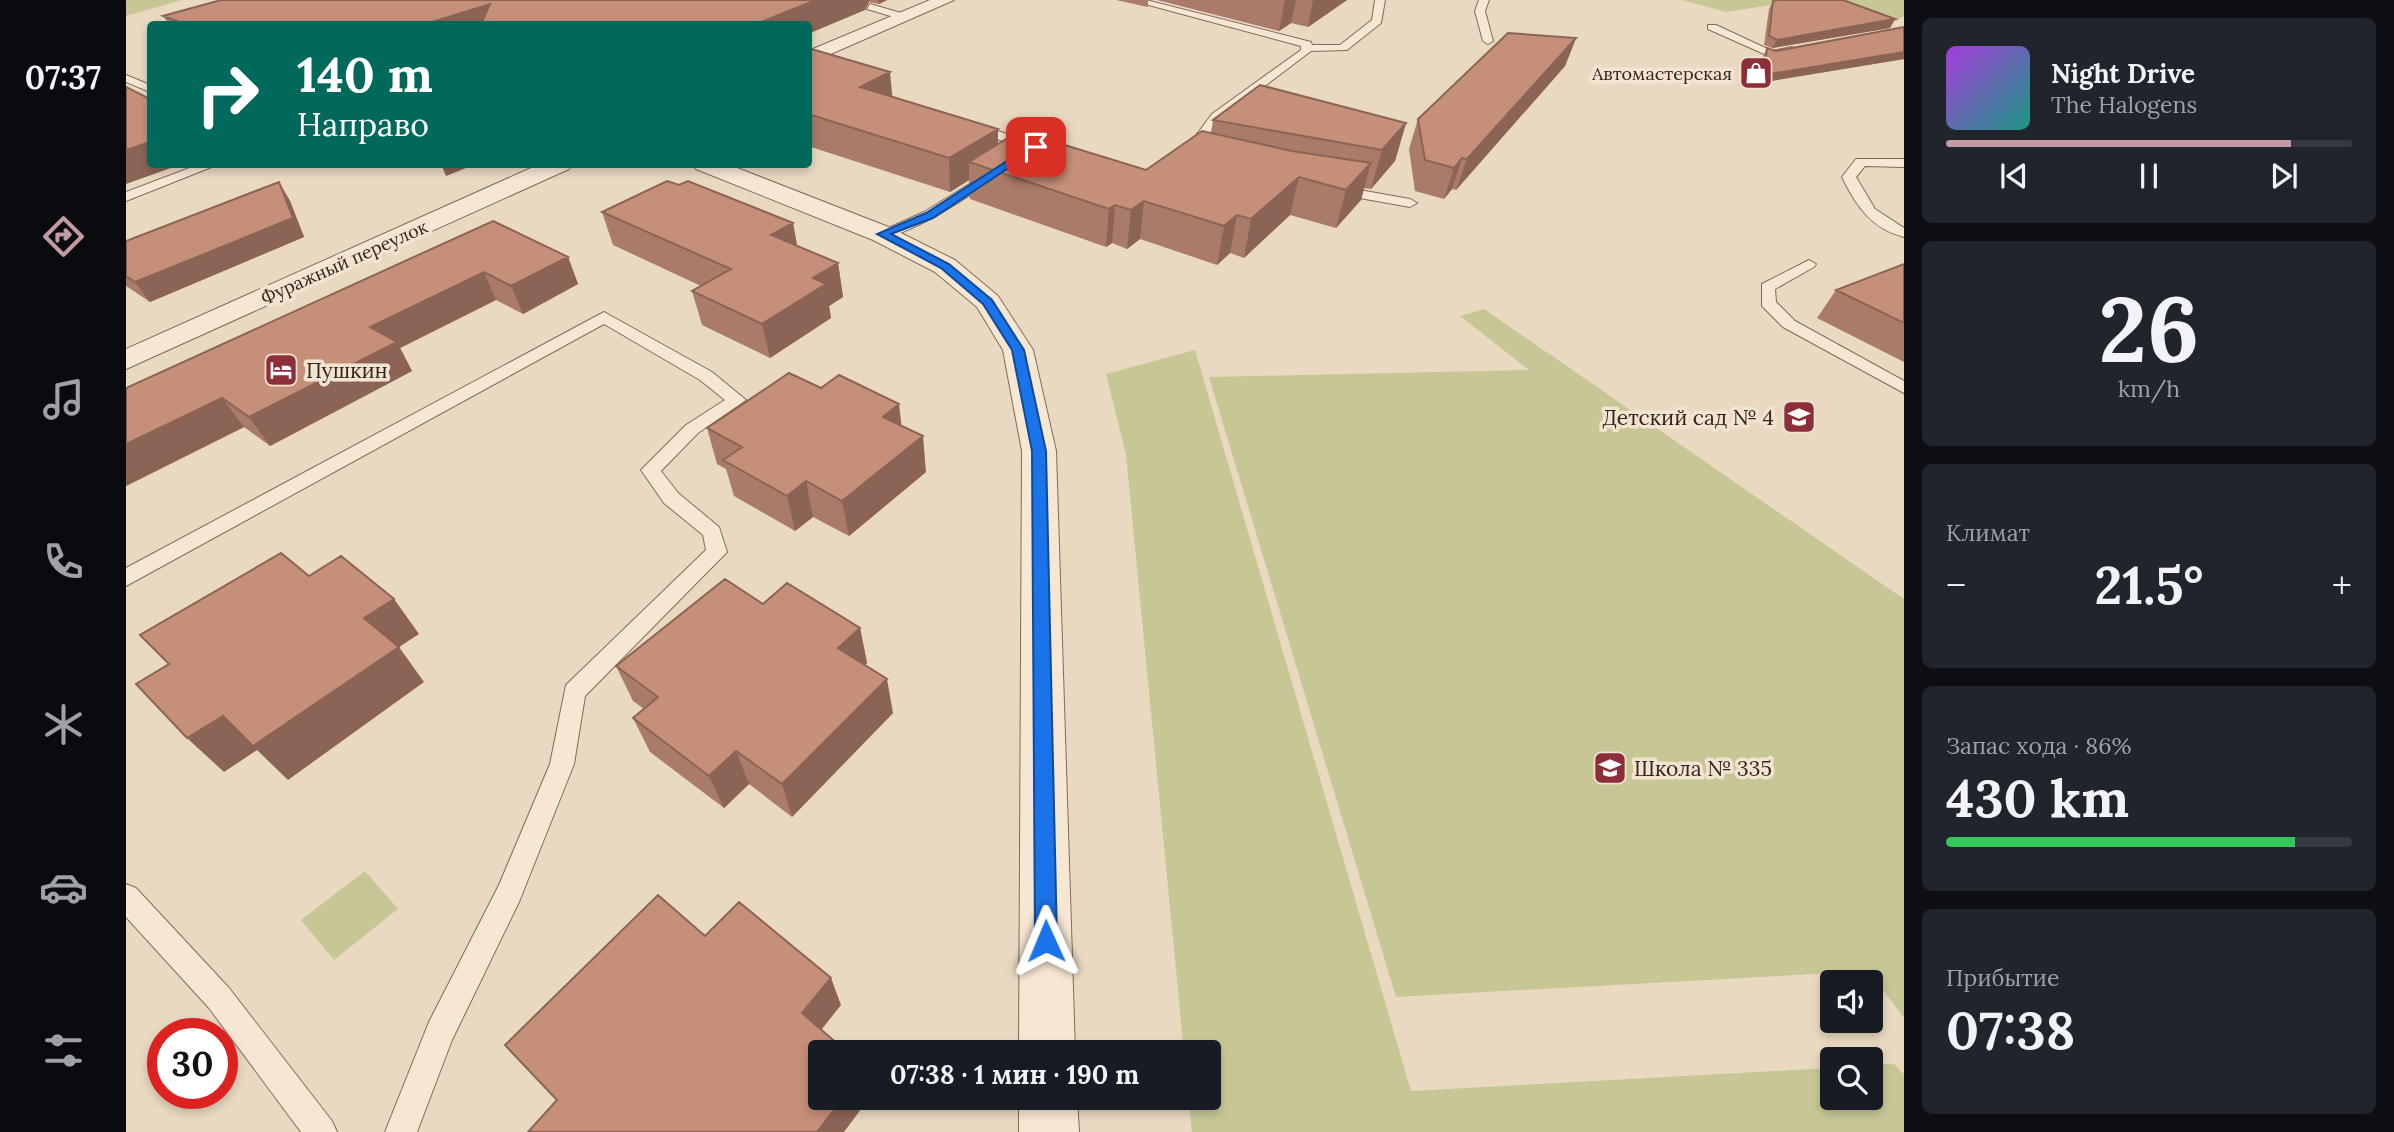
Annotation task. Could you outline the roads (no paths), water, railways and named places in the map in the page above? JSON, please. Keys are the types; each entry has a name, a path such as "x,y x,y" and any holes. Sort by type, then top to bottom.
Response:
{"street":[{"path":"812,56 913,10 945,0"},
{"name":"Фуражный переулок","path":"126,360 552,168"},
{"path":"714,168 883,234 945,266 988,302 1018,350 1037,438 1047,1040"},
{"path":"1048,1110 1049,1132"}],"lane":[{"path":"1135,0 1289,37 1307,44 1307,48"},
{"path":"1195,163 1198,139 1210,121 1259,87 1307,48 1343,48 1377,21 1380,0"},
{"path":"1484,0 1480,11 1488,41"},
{"path":"1143,10 1153,5"},
{"path":"870,7 913,10"},
{"path":"1712,27 1771,54 1810,47"},
{"path":"127,80 147,88"},
{"path":"1259,87 1272,91"},
{"path":"959,123 1036,151"},
{"path":"1904,163 1861,162 1849,177 1863,208 1887,228 1904,233"},
{"path":"126,197 202,168"},
{"path":"883,234 929,215 1002,168"},
{"path":"1325,188 1410,203"},
{"path":"1809,264 1767,287 1768,303 1789,324 1904,388"},
{"path":"126,578 604,317 706,376 737,400 692,429 651,470 671,498 712,532 718,552 573,692 562,764 509,893 440,1033 401,1132"},
{"path":"126,897 219,998 321,1132"}],"place":[{"name":"Автомастерская","path":"1756,73"},
{"name":"Пушкин","path":"281,370"},
{"name":"Детский сад № 4","path":"1799,417"},
{"name":"Школа № 335","path":"1610,768"}]}
